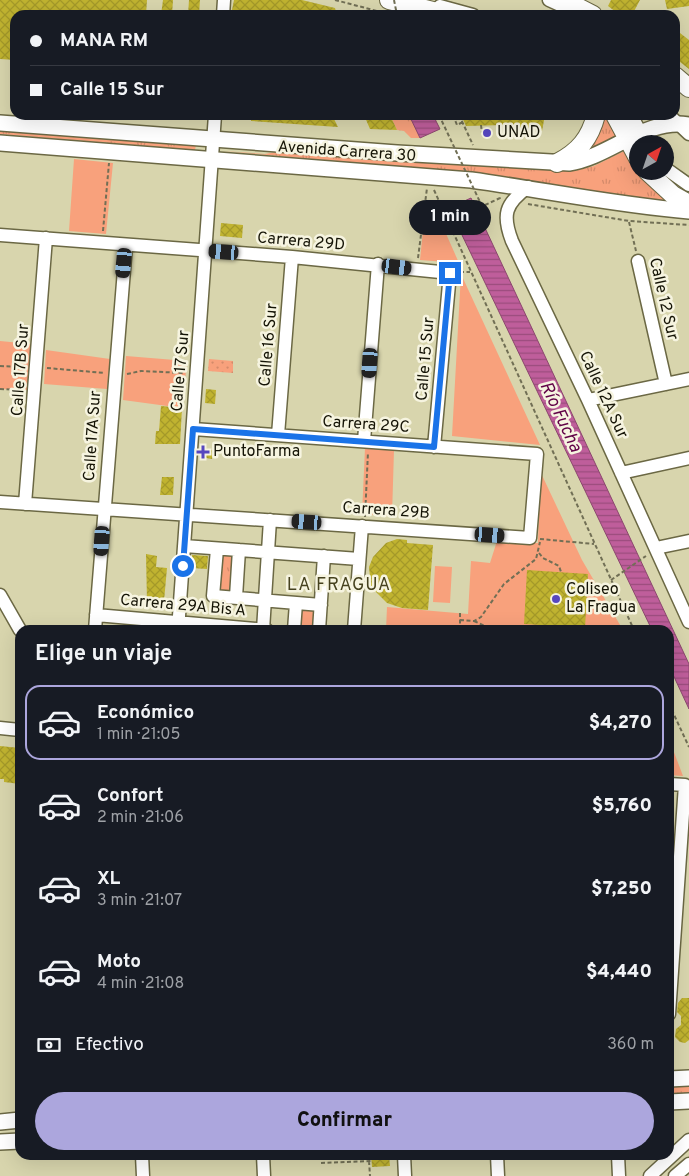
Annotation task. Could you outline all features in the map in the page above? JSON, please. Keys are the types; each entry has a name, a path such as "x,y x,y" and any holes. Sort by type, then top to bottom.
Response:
{"highway":[{"path":"564,0 583,10"},
{"path":"386,6 414,10"},
{"path":"558,163 572,155 584,143 593,129 595,120"},
{"path":"620,120 635,135"},
{"path":"657,180 673,195 689,204"}],"main road":[{"name":"Avenida Carrera 30","path":"0,123 213,140 558,163 590,159 629,143"},
{"name":"Avenida Carrera 30","path":"647,135 669,124 681,124"},
{"name":"Avenida Carrera 30","path":"0,143 428,176 528,187 626,205 689,211"},
{"path":"674,1079 689,1078"},
{"path":"674,1102 689,1101"},
{"path":"0,1122 15,1120"},
{"path":"0,1142 15,1141"}],"street":[{"path":"416,0 454,10"},
{"path":"549,0 570,10"},
{"name":"Calle 17 Sur","path":"179,625 207,251 215,120"},
{"path":"633,120 638,135"},
{"path":"674,174 689,184"},
{"name":"Calle 12A Sur","path":"528,187 517,195 508,209 506,217 508,231 588,400 689,622"},
{"name":"Carrera 29D","path":"0,235 378,264 450,273"},
{"name":"Calle 17B Sur","path":"25,504 36,391 46,238"},
{"name":"Calle 17A Sur","path":"95,625 114,373 126,245"},
{"name":"Calle 16 Sur","path":"278,435 292,257"},
{"name":"Calle 12 Sur","path":"638,261 666,384"},
{"path":"364,441 378,264"},
{"name":"Calle 15 Sur","path":"434,447 450,273"},
{"path":"588,400 689,379"},
{"name":"Carrera 29C","path":"193,429 537,454 535,538"},
{"path":"621,473 689,458"},
{"name":"Carrera 29B","path":"0,502 535,538"},
{"path":"264,625 270,520"},
{"path":"354,625 362,526"},
{"path":"656,548 689,542"},
{"path":"184,546 360,559"},
{"path":"217,549 213,596 320,605"},
{"path":"236,598 239,550"},
{"path":"319,625 324,556"},
{"path":"0,595 17,625"},
{"path":"294,625 296,603"},
{"name":"Carrera 29A Bis A","path":"96,615 165,625"},
{"path":"0,728 15,730"},
{"path":"674,784 686,785 674,871"},
{"path":"674,1154 689,1140"},
{"path":"142,1160 143,1176"},
{"path":"263,1160 264,1176"},
{"path":"404,1160 405,1176"},
{"path":"497,1160 498,1176"},
{"path":"618,1160 619,1176"},
{"path":"650,1176 667,1160"},
{"path":"675,1176 689,1164"}],"path":[{"path":"335,0 386,6"},
{"path":"442,120 480,202 444,219 446,223 500,198"},
{"path":"455,120 457,124 463,122 480,159"},
{"path":"481,125 482,133"},
{"path":"103,236 110,158"},
{"path":"417,269 428,176"},
{"path":"428,176 632,625"},
{"path":"528,204 629,221 689,225"},
{"name":"Calle 12 Sur","path":"629,221 638,261"},
{"path":"0,366 130,374 141,371 190,373"},
{"path":"0,389 36,391"},
{"path":"362,526 366,514 368,449 364,441"},
{"path":"561,572 559,566 543,558 539,553 535,538 594,544"},
{"path":"474,621 484,613 504,584 531,564 539,553"},
{"path":"611,580 640,560"},
{"path":"460,613 460,625"},
{"path":"460,620 474,621 483,625"},
{"path":"674,715 689,747"},
{"path":"321,1163 370,1161 370,1176"}],"green space":[{"path":"392,120 411,120 420,138 411,138 404,131 397,130"},
{"path":"598,120 609,120 620,138 577,154"},
{"path":"0,129 196,145 195,150 0,134"},
{"path":"286,150 574,171 594,166 626,150 629,155 629,180 645,180 672,203 636,201 484,174 222,151 265,154"},
{"path":"74,159 113,163 106,234 69,231"},
{"path":"425,210 436,211 459,263 420,260"},
{"path":"461,274 540,445 452,436"},
{"path":"0,341 31,344 28,390 0,389"},
{"path":"46,350 110,359 107,389 44,384"},
{"path":"126,356 187,361 182,408 123,400"},
{"path":"209,359 233,361 233,373 208,371"},
{"path":"365,448 394,450 392,516 362,514"},
{"path":"540,471 582,560 620,625 386,625 387,607 468,614 471,561 490,563 497,541 538,543"},
{"path":"218,550 238,551 235,597 214,595"},
{"path":"435,566 452,567 450,603 433,602"},
{"path":"296,603 321,605 319,625 294,625"},
{"path":"674,752 683,776 674,775"},
{"path":"689,1085 689,1094 674,1095 674,1086"}],"water":[{"path":"411,120 436,120 440,129 420,138"},
{"name":"Río Fucha","path":"471,198 671,625 650,625 449,208"},
{"path":"674,632 689,664 689,709 674,677"}],"building":[{"path":"0,0 147,0 146,10 10,10 10,60 0,59"},
{"path":"163,0 173,0 172,10 162,10"},
{"path":"189,0 200,0 199,10 188,10"},
{"path":"234,0 302,0 335,8 336,10 232,10"},
{"path":"611,0 640,0 635,10 613,10 608,6"},
{"path":"665,0 689,0 689,6 667,9"},
{"path":"680,33 689,40 689,69 680,62"},
{"path":"334,120 338,127 251,121"},
{"path":"366,120 392,120 397,130 370,129"},
{"path":"463,120 544,120 542,131 504,125 466,126"},
{"path":"221,223 243,225 242,238 220,236"},
{"path":"206,389 216,390 215,404 205,403"},
{"path":"161,406 182,408 180,444 155,444 156,431 159,431"},
{"path":"202,448 213,450 212,459 200,457"},
{"path":"162,477 174,477 173,495 160,495"},
{"path":"397,539 407,540 407,543 433,545 428,610 402,608 387,603 371,587 369,567 373,557 386,543"},
{"path":"146,554 157,556 156,567 167,568 164,601 159,601 159,603 147,602"},
{"path":"192,555 208,556 207,569 191,568"},
{"name":"Coliseo La Fragua","path":"527,570 588,574 585,625 524,624"},
{"path":"0,746 15,748 15,783 4,782 4,779 0,779"},
{"path":"682,998 689,998 689,1040 685,1043 680,1042 675,1037 676,1029 681,1025 681,1016 677,1012 678,1003"},
{"path":"371,1160 389,1160 390,1166 372,1167"}],"place":[{"name":"UNAD","path":"487,133"},
{"name":"PuntoFarma","path":"203,452"},
{"name":"Coliseo La Fragua","path":"556,599"}],"district":[{"name":"LA FRAGUA","path":"339,585"}],"route":[{"path":"183,566 193,429 434,447 450,273"}]}
